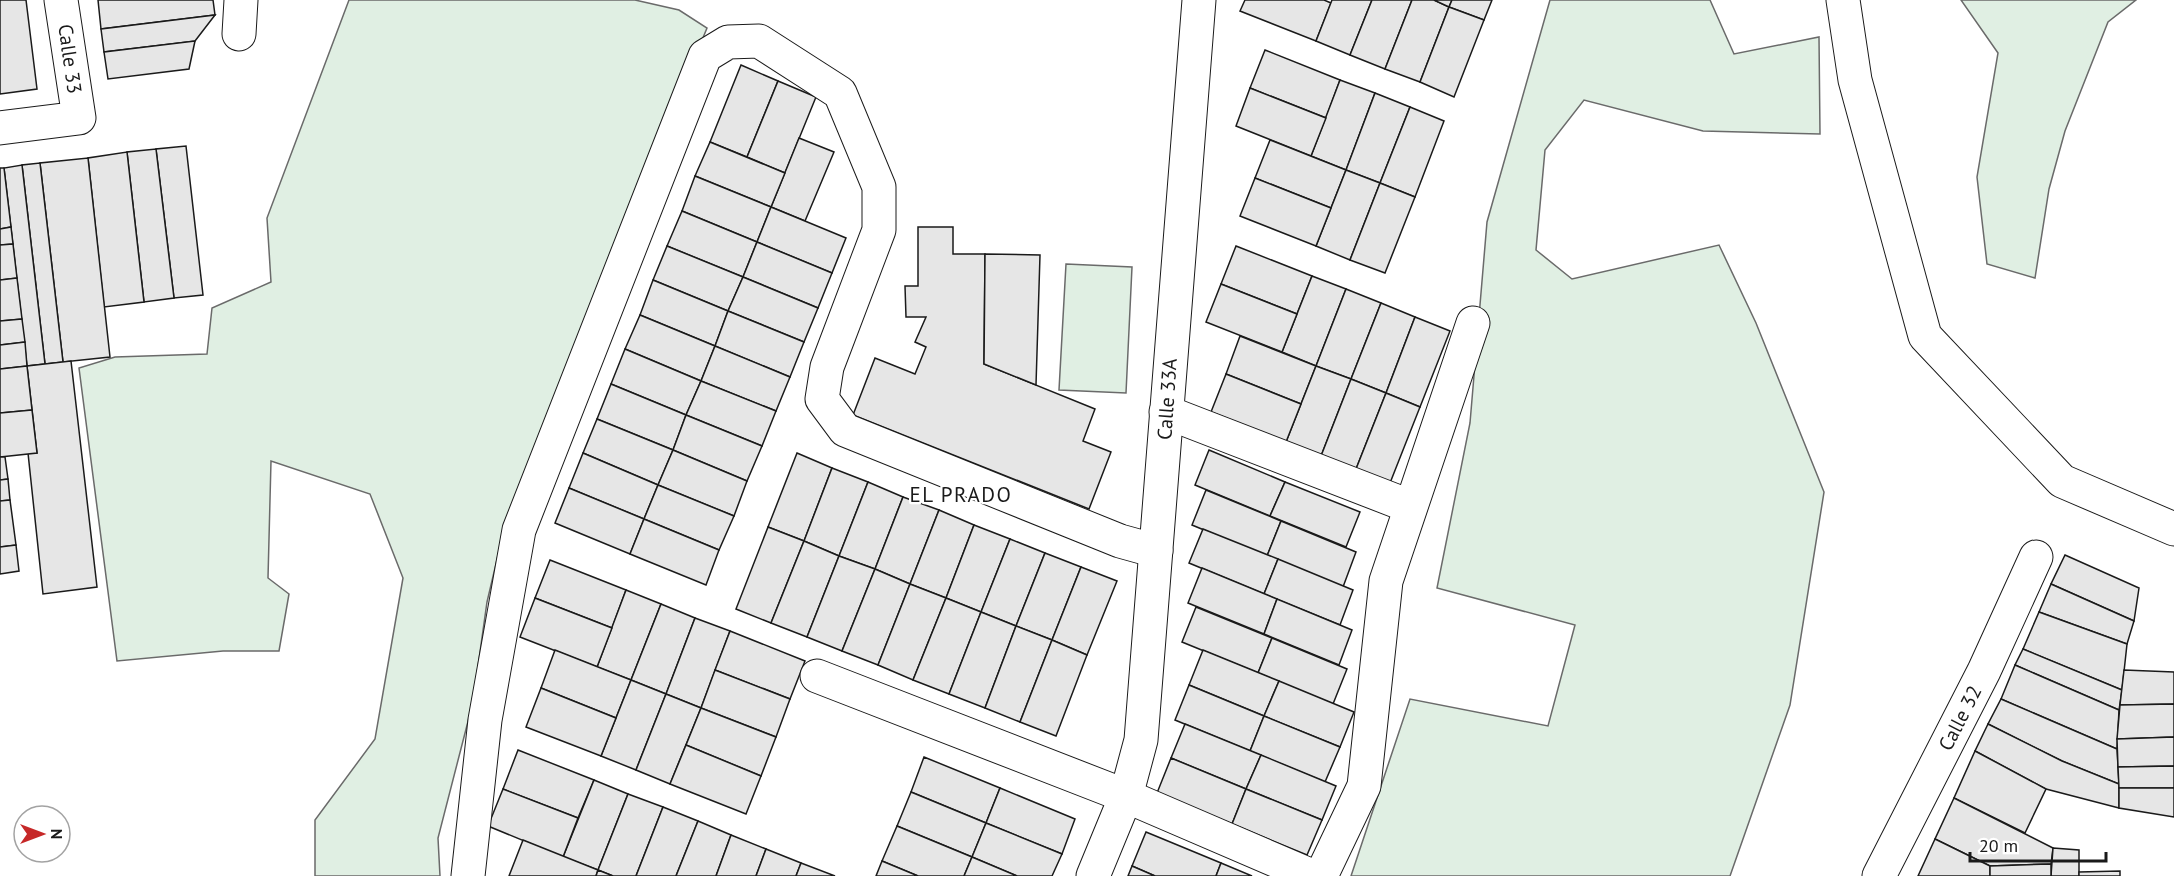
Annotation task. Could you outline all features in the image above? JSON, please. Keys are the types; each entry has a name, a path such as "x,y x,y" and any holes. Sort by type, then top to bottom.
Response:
{"street":[{"name":"Calle 33","path":"0,128 79,118 61,0"},
{"path":"239,34 241,0"},
{"name":"Calle 33A","path":"1093,876 1126,796 1142,740 1199,0"},
{"path":"1843,0 1855,80 1924,336 2062,481 2174,529"},
{"path":"468,876 485,720 519,530 705,56 728,42 759,40 840,93 879,186 879,230 827,367 822,399 845,430 1120,541 1156,551"},
{"path":"1321,876 1364,786 1386,581 1409,506 1473,323"},
{"path":"1166,412 1409,506"},
{"name":"Calle 32","path":"1879,876 1984,671 2036,557"},
{"path":"817,676 1126,796 1312,876"}],"green space":[{"path":"349,0 635,0 679,10 707,28 558,389 499,551 487,602 473,702 438,838 440,876 315,876 315,820 375,739 403,578 370,494 271,461 268,578 289,594 279,651 223,651 117,661 79,368 115,357 207,354 212,308 271,282 267,218"},
{"path":"1550,0 1710,0 1734,54 1819,37 1820,134 1703,131 1584,100 1545,150 1536,250 1572,279 1719,245 1756,323 1824,492 1790,705 1730,876 1351,876 1410,699 1548,726 1575,625 1437,588 1470,423 1487,222"},
{"path":"1961,0 2136,0 2108,22 2065,131 2049,189 2035,278 1987,264 1977,177 1998,53"},
{"path":"1066,264 1132,267 1126,393 1059,390"}],"building":[{"path":"0,0 26,0 37,89 0,94"},
{"path":"98,0 213,0 215,15 101,29"},
{"path":"1245,0 1324,0 1331,3 1316,41 1240,11"},
{"path":"1332,0 1372,0 1350,55 1316,41"},
{"path":"1372,0 1412,0 1385,69 1350,55"},
{"path":"1412,0 1434,0 1449,7 1420,82 1385,69"},
{"path":"1434,0 1452,0 1449,7"},
{"path":"1452,0 1492,0 1484,20 1449,7"},
{"path":"1449,7 1484,20 1454,97 1420,82"},
{"path":"215,15 195,41 104,52 101,29"},
{"path":"195,41 189,69 108,79 104,52"},
{"path":"1265,50 1340,80 1326,118 1250,88"},
{"path":"741,65 778,81 747,157 710,142"},
{"path":"1340,80 1375,93 1346,170 1311,156"},
{"path":"778,81 816,97 785,173 747,157"},
{"path":"1250,88 1326,118 1311,156 1236,126"},
{"path":"1375,93 1410,107 1380,183 1346,170"},
{"path":"1410,107 1444,121 1415,197 1380,183"},
{"path":"799,138 834,152 805,221 771,207"},
{"path":"1270,140 1346,170 1331,208 1255,178"},
{"path":"710,142 785,173 771,207 695,176"},
{"path":"186,146 203,295 174,298 156,149"},
{"path":"156,149 174,298 144,302 127,152"},
{"path":"127,152 144,302 104,307 88,158"},
{"path":"88,158 110,357 63,362 40,163"},
{"path":"40,163 63,362 45,364 22,165"},
{"path":"22,165 45,364 27,366 4,168"},
{"path":"0,168 4,168 11,227 0,229"},
{"path":"1346,170 1380,183 1350,260 1316,246"},
{"path":"695,176 771,207 757,242 682,211"},
{"path":"1255,178 1331,208 1316,246 1240,216"},
{"path":"1380,183 1415,197 1385,273 1350,260"},
{"path":"771,207 846,238 832,273 757,242"},
{"path":"682,211 757,242 743,277 667,246"},
{"path":"11,227 13,244 0,245 0,229"},
{"path":"918,227 953,227 953,254 985,254 984,364 1095,409 1083,441 1111,452 1089,509 853,415 875,358 915,374 926,347 915,342 926,317 906,317 905,286 918,286"},
{"path":"757,242 832,273 818,308 743,277"},
{"path":"13,244 17,278 0,280 0,245"},
{"path":"667,246 743,277 728,311 653,280"},
{"path":"1236,246 1312,276 1297,314 1221,284"},
{"path":"985,254 1040,255 1036,385 984,364"},
{"path":"1312,276 1346,289 1316,366 1282,352"},
{"path":"743,277 818,308 804,342 728,311"},
{"path":"17,278 22,319 0,321 0,280"},
{"path":"653,280 728,311 715,346 640,315"},
{"path":"1221,284 1297,314 1282,352 1206,322"},
{"path":"1346,289 1381,303 1351,379 1316,366"},
{"path":"1381,303 1415,317 1386,393 1351,379"},
{"path":"728,311 804,342 790,377 715,346"},
{"path":"640,315 715,346 701,381 625,349"},
{"path":"1415,317 1450,331 1420,407 1386,393"},
{"path":"22,319 25,342 0,345 0,321"},
{"path":"1240,336 1316,366 1301,404 1226,374"},
{"path":"25,342 27,366 0,369 0,345"},
{"path":"715,346 790,377 776,411 701,381"},
{"path":"625,349 701,381 686,415 611,384"},
{"path":"71,361 97,587 43,594 28,453 37,453 27,366"},
{"path":"27,366 32,410 0,413 0,369"},
{"path":"1316,366 1351,379 1321,456 1286,442"},
{"path":"1226,374 1301,404 1286,442 1211,412"},
{"path":"1351,379 1386,393 1356,469 1321,456"},
{"path":"701,381 776,411 762,446 686,415"},
{"path":"611,384 686,415 673,450 597,419"},
{"path":"1386,393 1420,407 1390,483 1356,469"},
{"path":"32,410 37,453 0,457 0,413"},
{"path":"686,415 762,446 747,481 673,450"},
{"path":"597,419 673,450 658,485 583,453"},
{"path":"673,450 747,481 734,516 658,485"},
{"path":"1209,450 1285,482 1270,516 1195,485"},
{"path":"583,453 658,485 644,519 569,488"},
{"path":"797,453 832,468 804,541 768,527"},
{"path":"0,457 5,457 8,479 0,480"},
{"path":"832,468 868,482 839,556 804,541"},
{"path":"8,479 10,500 0,501 0,480"},
{"path":"868,482 903,497 875,569 839,556"},
{"path":"1285,482 1360,512 1346,547 1270,516"},
{"path":"658,485 734,516 719,550 644,519"},
{"path":"569,488 644,519 630,554 555,523"},
{"path":"1206,490 1281,521 1267,556 1192,525"},
{"path":"903,497 939,510 910,584 875,569"},
{"path":"10,500 16,545 0,547 0,501"},
{"path":"939,510 974,525 946,598 910,584"},
{"path":"644,519 719,550 706,585 630,554"},
{"path":"1281,521 1356,552 1343,587 1267,556"},
{"path":"974,525 1010,539 981,612 946,598"},
{"path":"768,527 804,541 771,623 736,609"},
{"path":"1203,529 1278,559 1264,594 1189,563"},
{"path":"1010,539 1045,553 1016,626 981,612"},
{"path":"804,541 839,556 807,637 771,623"},
{"path":"16,545 19,571 0,574 0,547"},
{"path":"1045,553 1081,567 1052,640 1016,626"},
{"path":"2065,555 2139,588 2134,621 2051,584"},
{"path":"839,556 875,569 842,651 807,637"},
{"path":"1278,559 1353,590 1340,625 1264,594"},
{"path":"550,560 626,590 612,628 535,598"},
{"path":"1081,567 1117,581 1087,655 1052,640"},
{"path":"1202,568 1277,599 1264,634 1188,603"},
{"path":"875,569 910,584 878,665 842,651"},
{"path":"910,584 946,598 913,680 878,665"},
{"path":"2051,584 2134,621 2127,644 2039,612"},
{"path":"626,590 661,604 631,680 597,667"},
{"path":"535,598 612,628 597,667 520,637"},
{"path":"946,598 981,612 949,694 913,680"},
{"path":"1277,599 1352,630 1339,665 1264,634"},
{"path":"661,604 695,618 666,694 631,680"},
{"path":"1196,607 1272,638 1258,673 1182,642"},
{"path":"981,612 1016,626 985,708 949,694"},
{"path":"2039,612 2127,644 2122,690 2023,649"},
{"path":"695,618 730,631 701,708 666,694"},
{"path":"1016,626 1052,640 1020,722 985,708"},
{"path":"730,631 805,661 790,699 715,670"},
{"path":"1272,638 1347,669 1333,704 1258,673"},
{"path":"1052,640 1087,655 1056,736 1020,722"},
{"path":"2023,649 2122,690 2119,710 2015,665"},
{"path":"555,650 631,680 616,718 541,688"},
{"path":"1203,650 1279,681 1264,716 1189,685"},
{"path":"2015,665 2119,710 2117,749 2001,699"},
{"path":"715,670 790,699 776,737 701,708"},
{"path":"2124,670 2174,672 2174,704 2120,705"},
{"path":"631,680 666,694 636,770 601,756"},
{"path":"1279,681 1354,712 1340,747 1264,716"},
{"path":"1189,685 1264,716 1250,751 1175,720"},
{"path":"541,688 616,718 601,756 526,727"},
{"path":"666,694 701,708 670,784 636,770"},
{"path":"2001,699 2117,749 2119,784 2062,761 1988,724"},
{"path":"2174,704 2174,737 2117,739 2120,705"},
{"path":"701,708 776,737 761,776 686,745"},
{"path":"1264,716 1340,747 1325,782 1250,751"},
{"path":"1185,724 1261,755 1246,789 1171,758"},
{"path":"1988,724 2062,761 2119,784 2119,808 2046,789 1975,751"},
{"path":"2174,737 2174,766 2118,767 2117,739"},
{"path":"686,745 761,776 746,814 670,784"},
{"path":"518,750 594,780 578,818 503,789"},
{"path":"1975,751 2046,789 2025,833 1954,798"},
{"path":"1261,755 1336,786 1322,820 1246,789"},
{"path":"924,757 1000,788 986,823 911,792"},
{"path":"1171,758 1246,789 1232,824 1157,793"},
{"path":"2174,766 2174,788 2119,788 2118,767"},
{"path":"594,780 628,794 598,870 563,857"},
{"path":"1000,788 1075,819 1062,854 986,823"},
{"path":"2119,788 2174,788 2174,817 2119,808"},
{"path":"503,789 578,818 563,857 488,826"},
{"path":"1246,789 1322,820 1307,855 1232,824"},
{"path":"911,792 986,823 972,857 897,826"},
{"path":"628,794 663,807 636,876 613,876 598,870"},
{"path":"1954,798 2053,848 2051,864 1990,866 1935,839"},
{"path":"663,807 698,821 676,876 636,876"},
{"path":"698,821 731,835 716,876 676,876"},
{"path":"986,823 1062,854 1052,876 1017,876 972,857"},
{"path":"897,826 972,857 964,876 918,876 882,861"},
{"path":"1146,832 1221,863 1216,876 1155,876 1132,866"},
{"path":"731,835 766,849 756,876 716,876"},
{"path":"1935,839 1990,866 1990,876 1918,876"},
{"path":"523,840 598,870 596,876 509,876"},
{"path":"2053,848 2079,850 2079,876 2051,876"},
{"path":"766,849 801,863 796,876 756,876"},
{"path":"972,857 1017,876 964,876"},
{"path":"882,861 918,876 876,876"},
{"path":"801,863 835,876 796,876"},
{"path":"1221,863 1252,876 1216,876"},
{"path":"2051,864 2051,876 1990,876 1990,866"},
{"path":"1132,866 1155,876 1128,876"},
{"path":"598,870 613,876 596,876"},
{"path":"2120,871 2120,876 2079,876 2079,872"}],"district":[{"name":"EL PRADO","path":"961,495"}]}
